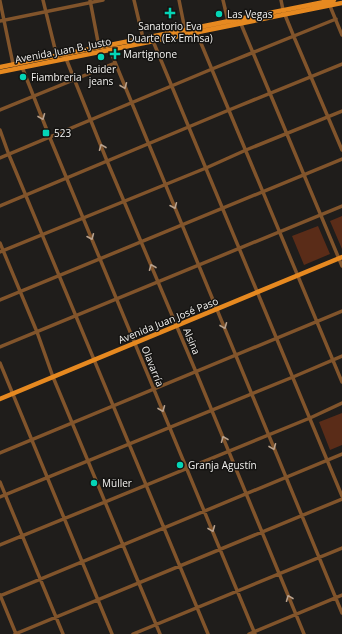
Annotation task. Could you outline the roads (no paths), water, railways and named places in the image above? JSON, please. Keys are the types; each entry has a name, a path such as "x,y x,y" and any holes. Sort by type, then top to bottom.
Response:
{"main road":[{"name":"Avenida Juan B. Justo","path":"65,56 110,50 241,24 333,0"},
{"name":"Avenida Juan B. Justo","path":"0,72 99,47 189,29 227,19 330,6 342,3"},
{"name":"Avenida Juan B. Justo","path":"0,67 57,58"},
{"name":"Avenida Juan José Paso","path":"0,399 340,258"}],"street":[{"path":"43,0 57,58"},
{"path":"2,20 46,12 90,1 102,0"},
{"path":"134,0 142,38 153,41 342,496"},
{"path":"178,0 184,25 198,36 342,382"},
{"path":"223,0 227,19 241,24 340,258 342,266"},
{"path":"282,0 284,12 342,150"},
{"path":"333,0 330,6 342,35"},
{"path":"0,1 2,20 13,64 22,67"},
{"path":"90,1 99,47 110,50 342,613"},
{"path":"0,158 336,19"},
{"name":"Alsina","path":"65,56 107,161 142,241 304,634"},
{"path":"0,110 115,63"},
{"path":"0,206 342,64"},
{"name":"Olavarría","path":"22,67 66,178 255,633"},
{"path":"2,251 342,111"},
{"path":"0,130 9,155 208,634"},
{"path":"0,300 342,159"},
{"path":"0,348 342,206"},
{"path":"0,243 2,251 37,332 53,377 160,634"},
{"path":"0,453 342,311"},
{"path":"0,497 342,356"},
{"path":"0,363 112,634"},
{"path":"0,545 310,418 342,403"},
{"path":"342,454 40,578 0,596 15,634 342,499"},
{"path":"0,482 63,634"},
{"path":"133,634 342,548"},
{"path":"249,634 255,633 342,596"}],"place":[{"name":"Sanatorio Eva Duarte (Ex Emhsa)","path":"170,13"},
{"name":"Las Vegas","path":"219,14"},
{"name":"Martignone","path":"115,54"},
{"name":"Raider jeans","path":"101,57"},
{"name":"Fiambreria","path":"23,77"},
{"name":"523","path":"46,133"},
{"name":"Granja Agustín","path":"180,465"},
{"name":"Müller","path":"94,483"}]}
